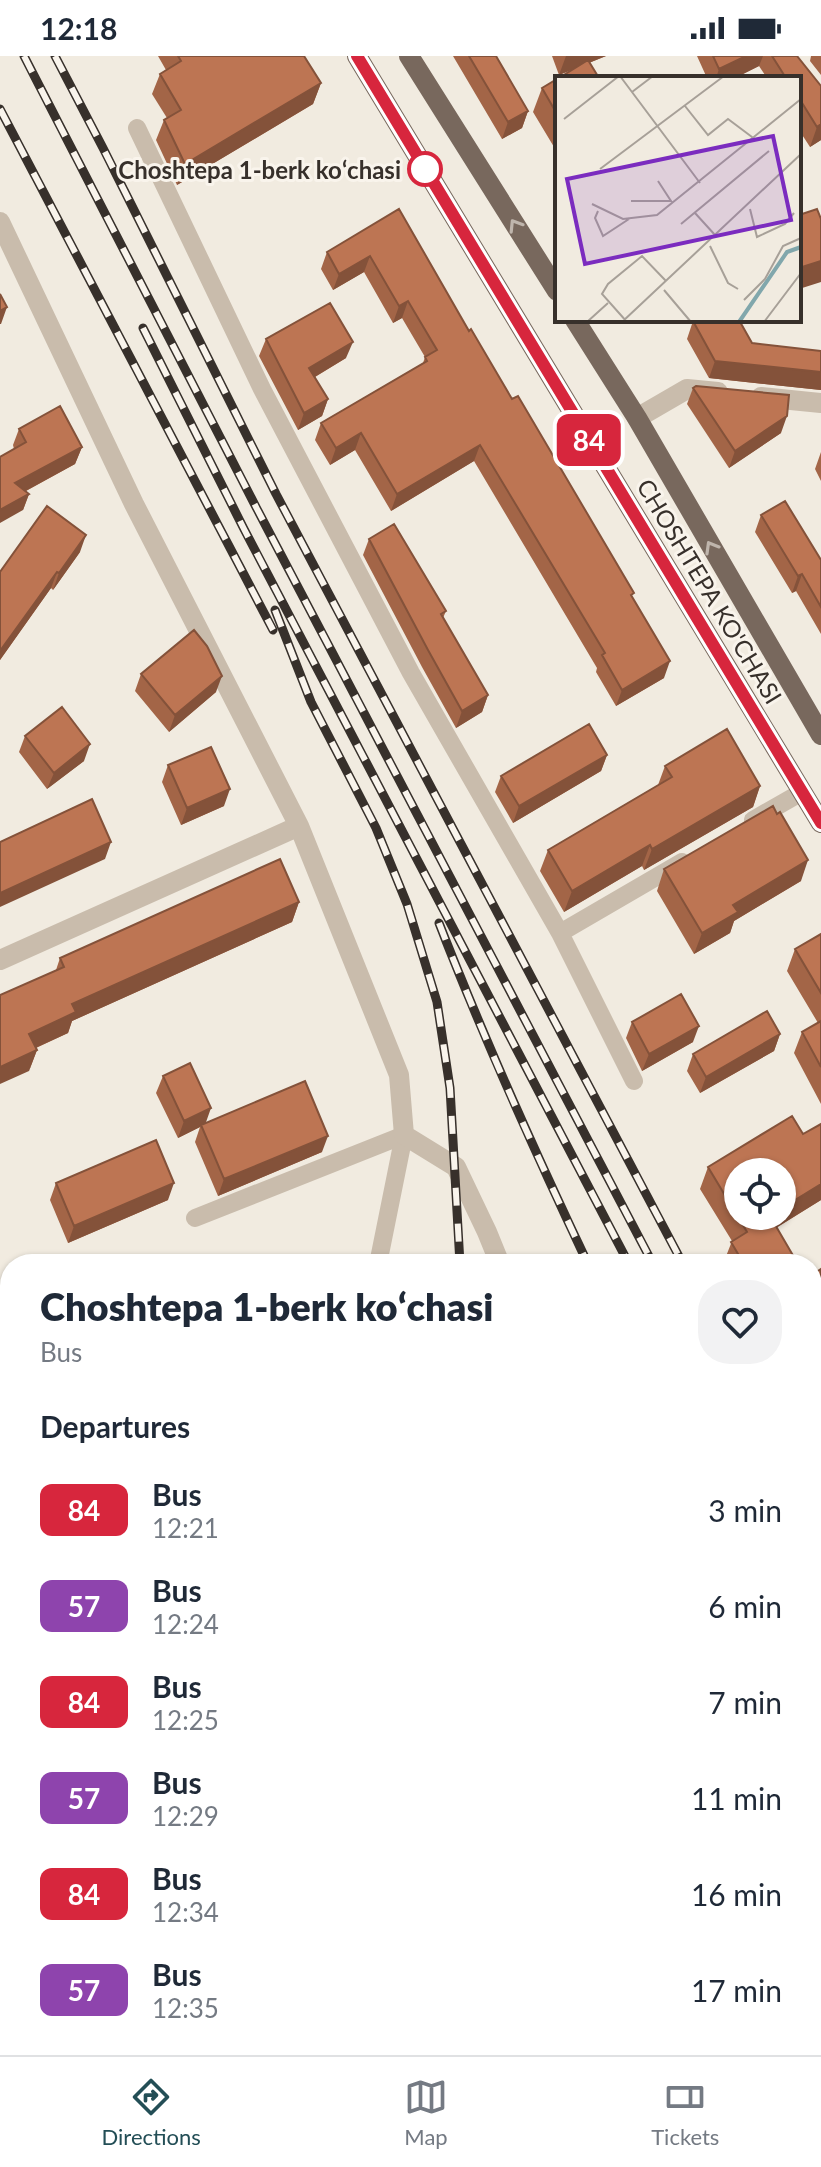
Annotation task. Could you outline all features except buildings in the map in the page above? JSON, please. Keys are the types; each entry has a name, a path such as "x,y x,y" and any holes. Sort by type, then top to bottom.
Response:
{"main road":[{"name":"CHOSHTEPA KO'CHASI","path":"357,56 821,823"},
{"path":"409,56 555,288"},
{"name":"CHOSHTEPA KO'CHASI","path":"576,322 637,418 819,728"}],"street":[{"path":"1,227 134,504 299,826 399,1075 404,1135 456,1167 496,1254"},
{"path":"637,418 687,389 821,403"},
{"path":"0,960 299,826"}],"lane":[{"path":"137,128 269,403 411,673 560,933 634,1081"},
{"path":"735,831 802,792"},
{"path":"560,933 694,854"},
{"path":"195,1218 404,1135"},
{"path":"380,1254 404,1135"}],"railway":[{"path":"24,56 257,509 648,1254"},
{"path":"55,56 276,494 678,1254"},
{"path":"0,109 273,630"},
{"path":"143,328 244,529 624,1254"},
{"path":"275,610 311,702 376,828 407,904 437,1002 450,1088 459,1254"},
{"path":"439,923 510,1095 583,1254"}],"bus line":[{"name":"84","path":"357,56 821,823"}],"place":[{"name":"Choshtepa 1-berk koʻchasi","path":"425,169"}]}
